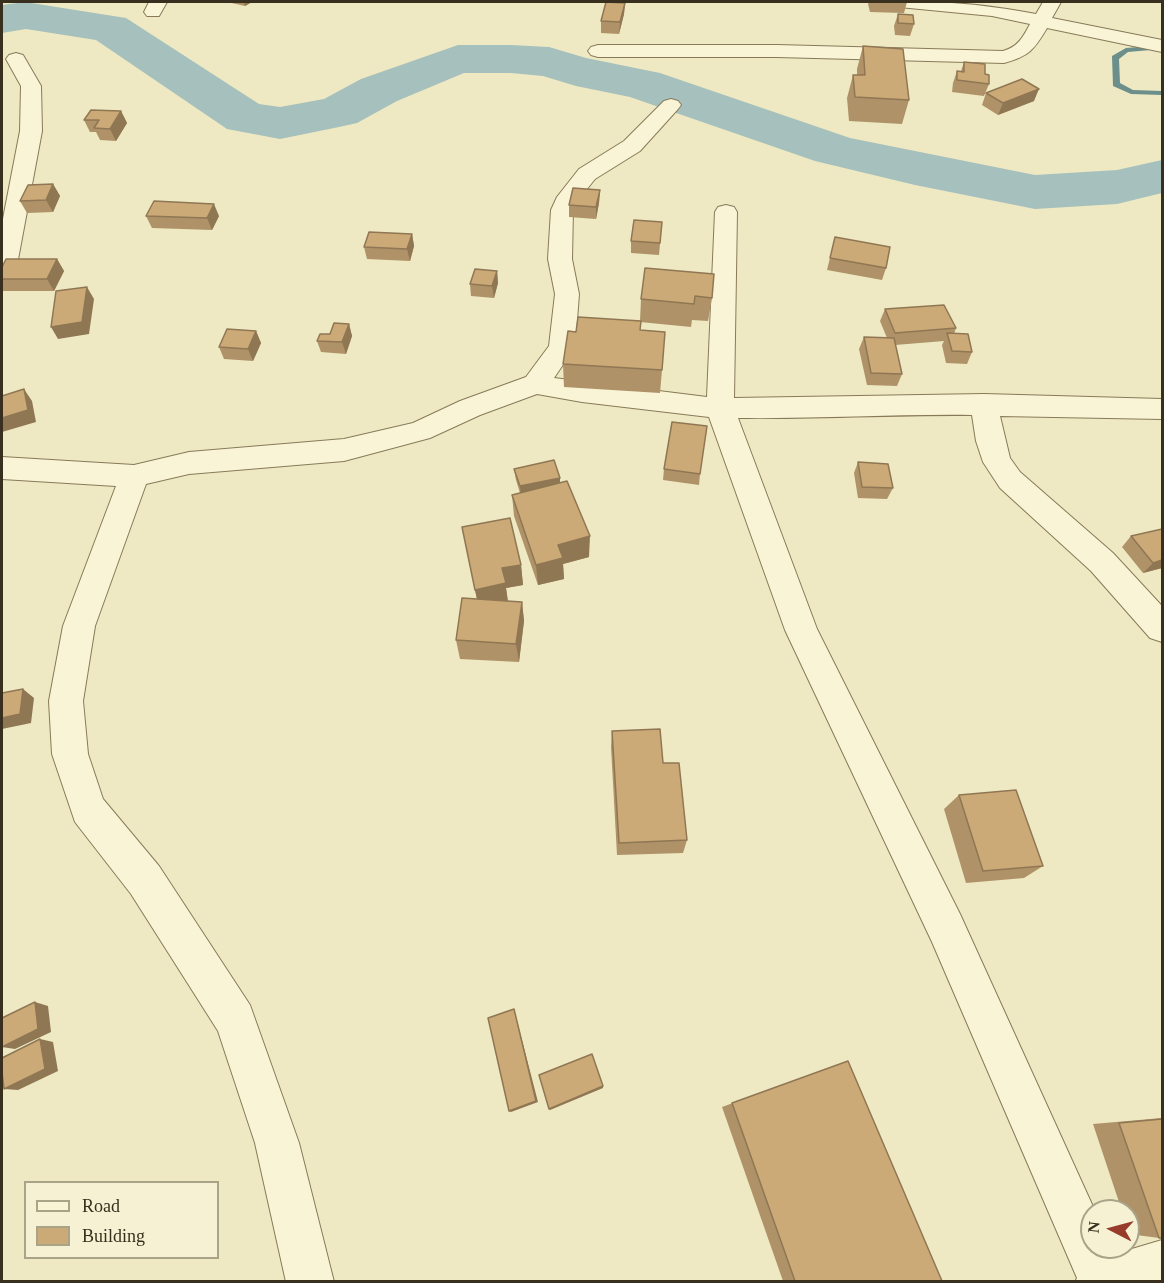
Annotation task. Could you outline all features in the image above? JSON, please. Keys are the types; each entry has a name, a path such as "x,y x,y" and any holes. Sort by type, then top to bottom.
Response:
{"street":[{"path":"899,2 992,11 1162,46"},
{"path":"598,51 777,51 1004,57 1018,53 1028,44 1039,20 1052,2"},
{"path":"2,281 30,131 31,86 16,59"},
{"path":"537,384 562,346 567,294 560,259 561,223 562,210 568,197 588,174 632,146 671,105"},
{"path":"726,212 720,408 801,630 946,928 1102,1281 1162,1264"},
{"path":"2,468 134,476 189,463 344,450 392,440 420,431 471,408 537,384 582,392 720,408 789,409 899,404 984,404 1162,409"},
{"path":"984,404 990,441 997,462 1010,480 1102,562 1162,628"},
{"path":"134,476 79,626 66,701 70,754 88,809 146,880 235,1020 277,1143 310,1281"}],"building":[{"path":"606,2 625,3 620,22 601,21"},
{"path":"898,14 913,15 914,24 898,23"},
{"path":"863,46 903,49 909,100 855,97 853,75 865,75"},
{"path":"964,62 985,64 985,74 989,75 989,84 957,80 957,71 964,72"},
{"path":"1022,79 1039,89 1003,103 986,93"},
{"path":"91,110 121,111 110,129 94,128 99,120 84,120"},
{"path":"53,184 46,200 20,201 28,185"},
{"path":"573,188 600,190 596,207 569,205"},
{"path":"154,201 214,204 207,218 146,216"},
{"path":"634,220 662,222 660,243 631,241"},
{"path":"369,232 412,234 407,249 364,247"},
{"path":"835,237 890,247 886,268 830,258"},
{"path":"6,259 57,259 47,279 2,279 2,267"},
{"path":"645,268 714,274 712,298 695,296 694,304 641,299"},
{"path":"475,269 497,271 492,286 470,284"},
{"path":"87,287 82,322 51,327 56,291"},
{"path":"944,305 956,328 895,333 885,309"},
{"path":"578,317 641,321 640,330 665,332 662,370 563,364 568,331 576,332"},
{"path":"334,323 349,324 342,342 317,341 320,334 330,334"},
{"path":"227,329 256,331 248,349 219,347"},
{"path":"947,333 968,334 972,352 952,351"},
{"path":"864,337 894,338 902,374 871,373"},
{"path":"24,389 28,410 2,418 2,396"},
{"path":"672,422 707,426 700,474 664,469"},
{"path":"554,460 560,478 520,486 514,469"},
{"path":"858,462 888,464 893,488 862,487"},
{"path":"567,481 590,536 558,545 563,558 536,565 512,495"},
{"path":"510,518 521,565 502,568 506,583 475,590 462,527"},
{"path":"1162,529 1162,560 1153,563 1131,536"},
{"path":"462,598 522,602 516,644 456,640"},
{"path":"23,689 20,714 2,718 2,693"},
{"path":"660,729 663,763 679,763 687,840 619,843 612,731"},
{"path":"1016,790 1043,866 983,871 959,795"},
{"path":"35,1002 38,1029 2,1047 2,1018"},
{"path":"514,1009 536,1101 509,1111 488,1018"},
{"path":"40,1039 45,1069 4,1089 2,1058"},
{"path":"592,1054 603,1086 549,1109 539,1075"},
{"path":"848,1061 942,1281 795,1281 732,1103"},
{"path":"1162,1119 1162,1238 1159,1238 1119,1123"}],"waterway":[{"path":"2,19 26,15 110,28 245,118 280,123 339,112 379,90 458,59 511,59 549,62 576,71 642,84 834,150 915,169 1035,192 1117,187 1162,177"},
{"path":"1162,47 1126,50 1115,58 1116,84 1131,92 1162,93"}]}
